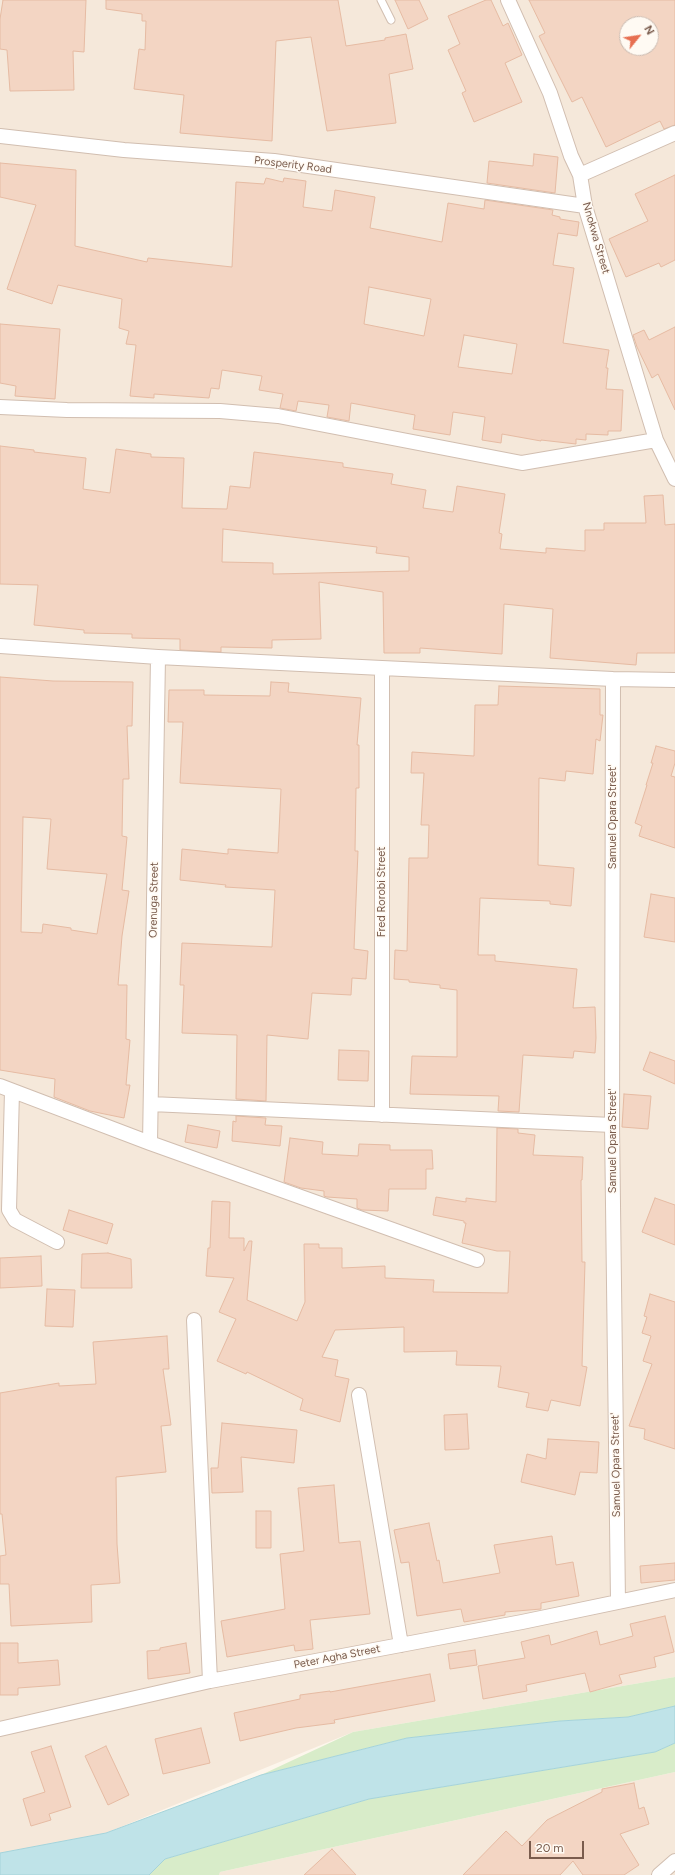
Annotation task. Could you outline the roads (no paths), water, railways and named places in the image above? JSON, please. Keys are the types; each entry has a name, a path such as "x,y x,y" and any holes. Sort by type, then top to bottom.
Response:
{"street":[{"name":"Nnokwa Street","path":"508,0 550,94 571,156 580,175 585,206 656,440 674,473"},
{"path":"580,175 675,133"},
{"name":"Prosperity Road","path":"0,136 124,150 274,162 585,206"},
{"path":"0,407 67,410 220,410 278,416 522,464 656,440"},
{"path":"0,646 158,657 613,679 675,680"},
{"name":"Orenuga Street","path":"150,1143 158,657"},
{"name":"Fred Rorobi Street","path":"382,668 382,1115"},
{"name":"Samuel Opara Street'","path":"613,679 612,1125 618,1602"},
{"path":"57,1242 15,1220 9,1210 6,1089 150,1143 477,1260"},
{"path":"151,1104 612,1125"},
{"path":"194,1320 210,1681"},
{"path":"358,1395 401,1645"},
{"name":"Peter Agha Street","path":"0,1729 210,1681 401,1645 675,1590"},
{"path":"659,1875 675,1861"}],"lane":[{"path":"381,0 391,20"}],"water":[{"path":"675,1706 675,1743 655,1752 369,1799 165,1859 149,1875 0,1875 0,1853 106,1833 261,1775 407,1738 560,1721 628,1717"}]}
